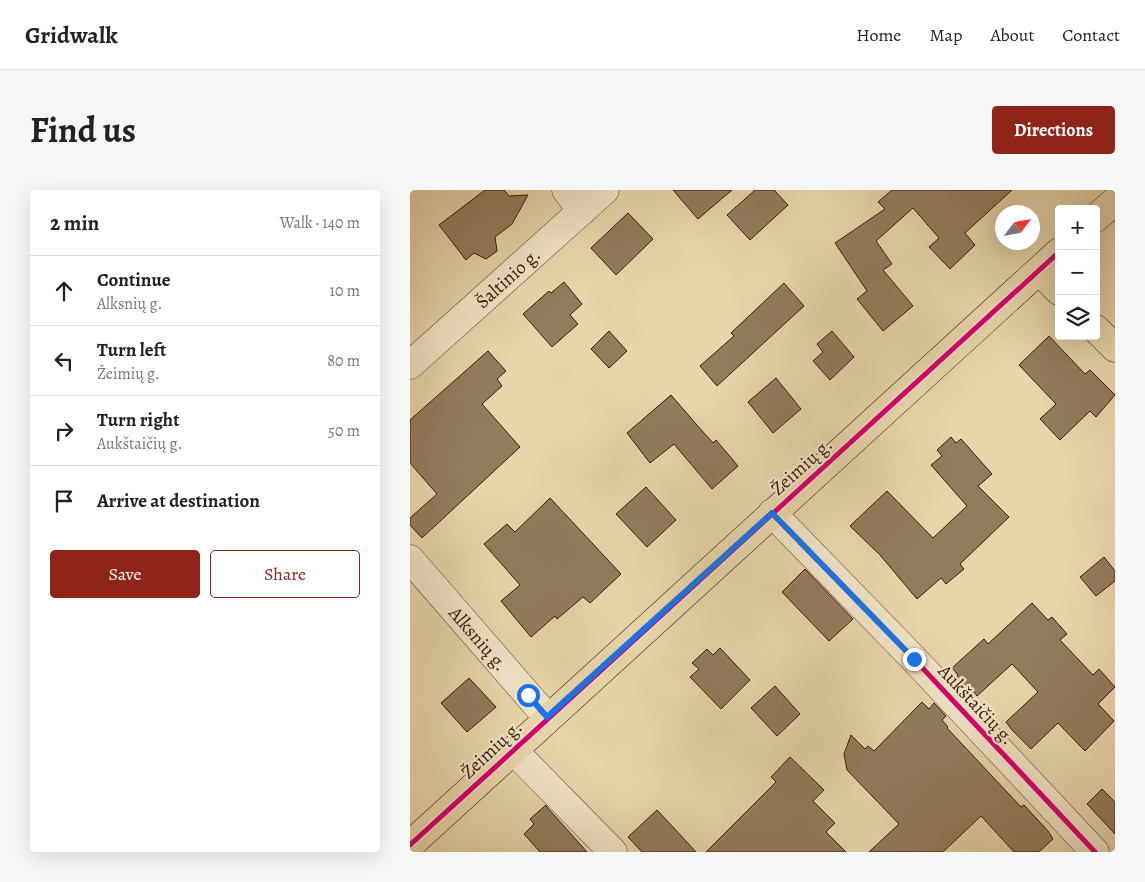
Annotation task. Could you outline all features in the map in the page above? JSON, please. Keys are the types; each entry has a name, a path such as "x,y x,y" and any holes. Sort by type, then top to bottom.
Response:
{"main road":[{"path":"1100,214 1115,201"},
{"name":"Žeimių g.","path":"410,844 1055,256"},
{"path":"1039,270 1055,287"},
{"path":"1100,333 1115,348"}],"street":[{"path":"566,190 582,211"},
{"name":"Šaltinio g.","path":"410,366 605,190"},
{"name":"Aukštaičių g.","path":"772,513 914,659 1095,852"},
{"name":"Alksnių g.","path":"410,559 547,717"},
{"path":"512,750 612,852"}],"building":[{"path":"485,190 504,190 509,196 528,195 512,224 495,237 497,251 486,259 474,253 466,260 439,225"},
{"path":"673,190 732,190 698,219"},
{"path":"755,190 774,190 788,205 750,240 727,215"},
{"path":"892,190 1012,190 965,233 975,245 950,269 929,247 939,238 913,208 876,241 892,264 883,270 913,306 883,331 857,299 867,291 835,243 885,209 878,202"},
{"path":"628,213 653,239 616,275 591,248"},
{"path":"564,282 582,304 570,315 578,324 552,347 523,314 549,291 551,293"},
{"path":"784,283 804,306 717,386 700,366 734,336 731,333"},
{"path":"609,331 627,351 609,368 591,349"},
{"path":"832,331 854,357 830,380 813,361 823,352 817,344"},
{"path":"1049,336 1085,374 1090,370 1115,395 1096,417 1090,411 1060,440 1040,419 1056,404 1019,365"},
{"path":"488,351 506,371 497,379 502,386 482,404 520,447 422,538 410,525 410,518 437,494 410,463 410,420"},
{"path":"776,378 801,409 773,433 748,402"},
{"path":"671,395 713,443 716,440 738,466 712,489 674,444 650,463 627,433"},
{"path":"951,437 956,443 961,439 992,474 978,486 1009,517 960,564 964,569 946,584 941,578 917,599 880,555 850,526 887,491 933,538 967,506 931,465 942,456 937,450"},
{"path":"646,487 676,520 647,547 616,514"},
{"path":"550,498 621,574 590,603 583,597 557,619 555,616 531,637 501,601 520,585 484,544 507,524 515,532"},
{"path":"1104,557 1115,571 1115,581 1096,596 1080,577"},
{"path":"805,569 853,619 829,641 782,592"},
{"path":"1032,603 1048,620 1052,617 1067,634 1060,640 1093,675 1099,669 1115,687 1098,704 1114,721 1085,751 1058,723 1031,749 1012,730 1006,722 1038,692 1012,664 977,696 974,692 970,696 954,679 958,675 952,668 984,639 988,644"},
{"path":"720,648 750,680 721,709 690,677 699,669 692,663 707,649 713,655"},
{"path":"469,678 496,707 467,732 441,703"},
{"path":"775,686 800,714 777,736 751,708"},
{"path":"922,702 929,709 934,703 946,716 942,720 947,728 1021,807 1024,805 1048,831 1053,839 1039,852 1014,852 981,816 943,852 869,852 899,824 847,770 844,754 851,735 865,749 868,746 874,751"},
{"path":"790,757 824,790 813,801 835,823 826,832 846,852 706,852 776,782 771,777"},
{"path":"1102,789 1115,802 1115,834 1087,804"},
{"path":"546,805 587,852 540,852 524,834 534,824 530,819"},
{"path":"657,810 696,852 642,852 628,837"}],"cycle path":[{"path":"410,845 1055,256"},
{"path":"772,513 914,659 1095,852"}],"route":[{"path":"528,695 547,717 772,513 914,659"}]}
